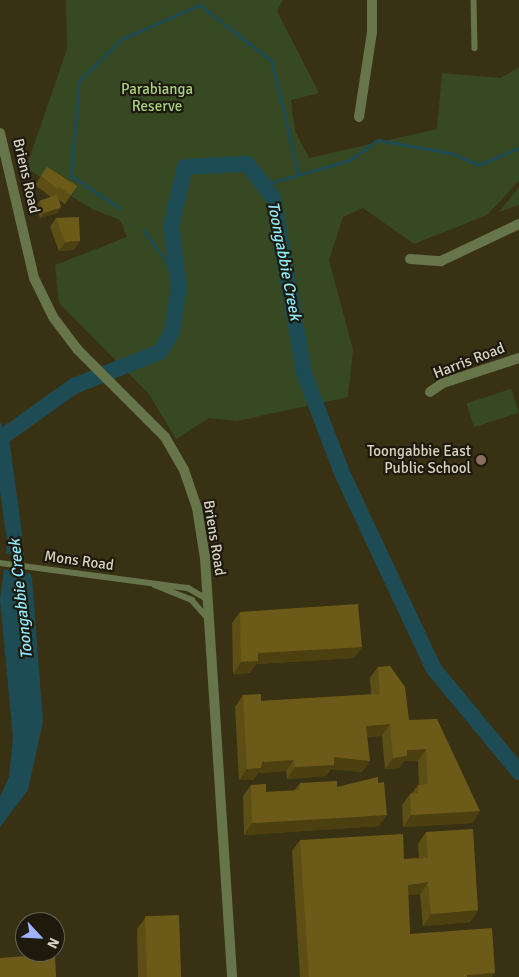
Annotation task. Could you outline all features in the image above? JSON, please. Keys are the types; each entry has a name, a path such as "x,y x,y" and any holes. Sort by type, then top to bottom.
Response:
{"street":[{"path":"359,117 372,32 372,0"},
{"name":"Briens Road","path":"0,133 34,278 53,317 78,350 135,404 165,437 184,470 197,508 209,620 232,977"},
{"path":"410,259 441,261 519,224"},
{"name":"Harris Road","path":"430,392 443,383 519,358"}],"lane":[{"path":"474,0 475,48"},
{"name":"Mons Road","path":"0,563 188,588 207,599"},
{"name":"Mons Road","path":"155,585 192,600 209,620"}],"green space":[{"name":"Parabianga Reserve","path":"66,0 283,0 277,11 319,93 291,100 295,131 309,158 437,129 442,73 501,78 519,67 519,181 487,215 414,244 363,208 343,217 329,260 353,350 348,397 237,421 209,418 176,439 149,394 59,303 55,265 127,237 120,220 92,209 26,168 67,49"},
{"path":"519,187 519,205 499,212"},
{"path":"511,389 519,413 474,427 466,404"}],"water":[{"name":"Toongabbie Creek","path":"11,513 32,578 43,722 28,790 0,827 0,797 9,777 13,737 0,600"}],"pier":[{"path":"2,553 28,556 33,574 0,569"}],"building":[{"path":"47,167 77,186 71,195 57,186 59,190 41,176"},
{"path":"57,195 61,207 44,213 40,201"},
{"path":"79,217 80,241 65,242 56,218"},
{"path":"358,604 362,647 258,653 258,661 241,662 240,612"},
{"path":"390,666 405,687 409,720 437,719 480,811 411,815 410,794 418,793 418,785 428,784 426,749 407,750 407,756 393,758 390,724 366,726 370,761 334,757 334,765 295,767 294,760 262,762 261,768 247,769 243,695 261,694 261,701 380,694 378,667"},
{"path":"378,777 378,783 384,782 387,815 252,823 251,785 266,784 266,792 299,790 300,783 337,781 337,787"},
{"path":"473,829 478,910 431,914 428,882 408,885 410,934 492,928 495,973 467,975 467,977 309,977 300,840 403,834 404,859 428,858 426,832"},
{"path":"179,915 181,977 147,977 145,916"},
{"path":"15,957 15,962 55,962 56,977 0,977 0,958"}],"waterway":[{"path":"120,209 71,176 79,81 122,39 200,5 272,61 299,175"},
{"path":"263,185 350,160 378,140 451,153 479,165 519,148"},
{"name":"Toongabbie Creek","path":"14,534 1,438 74,386 160,352 172,332 179,288 171,226 185,167 247,164 273,197 305,376 342,473 434,669 519,772"},
{"path":"144,230 177,276"},
{"path":"0,424 1,438"}],"place":[{"name":"Toongabbie East Public School","path":"481,460"}]}
